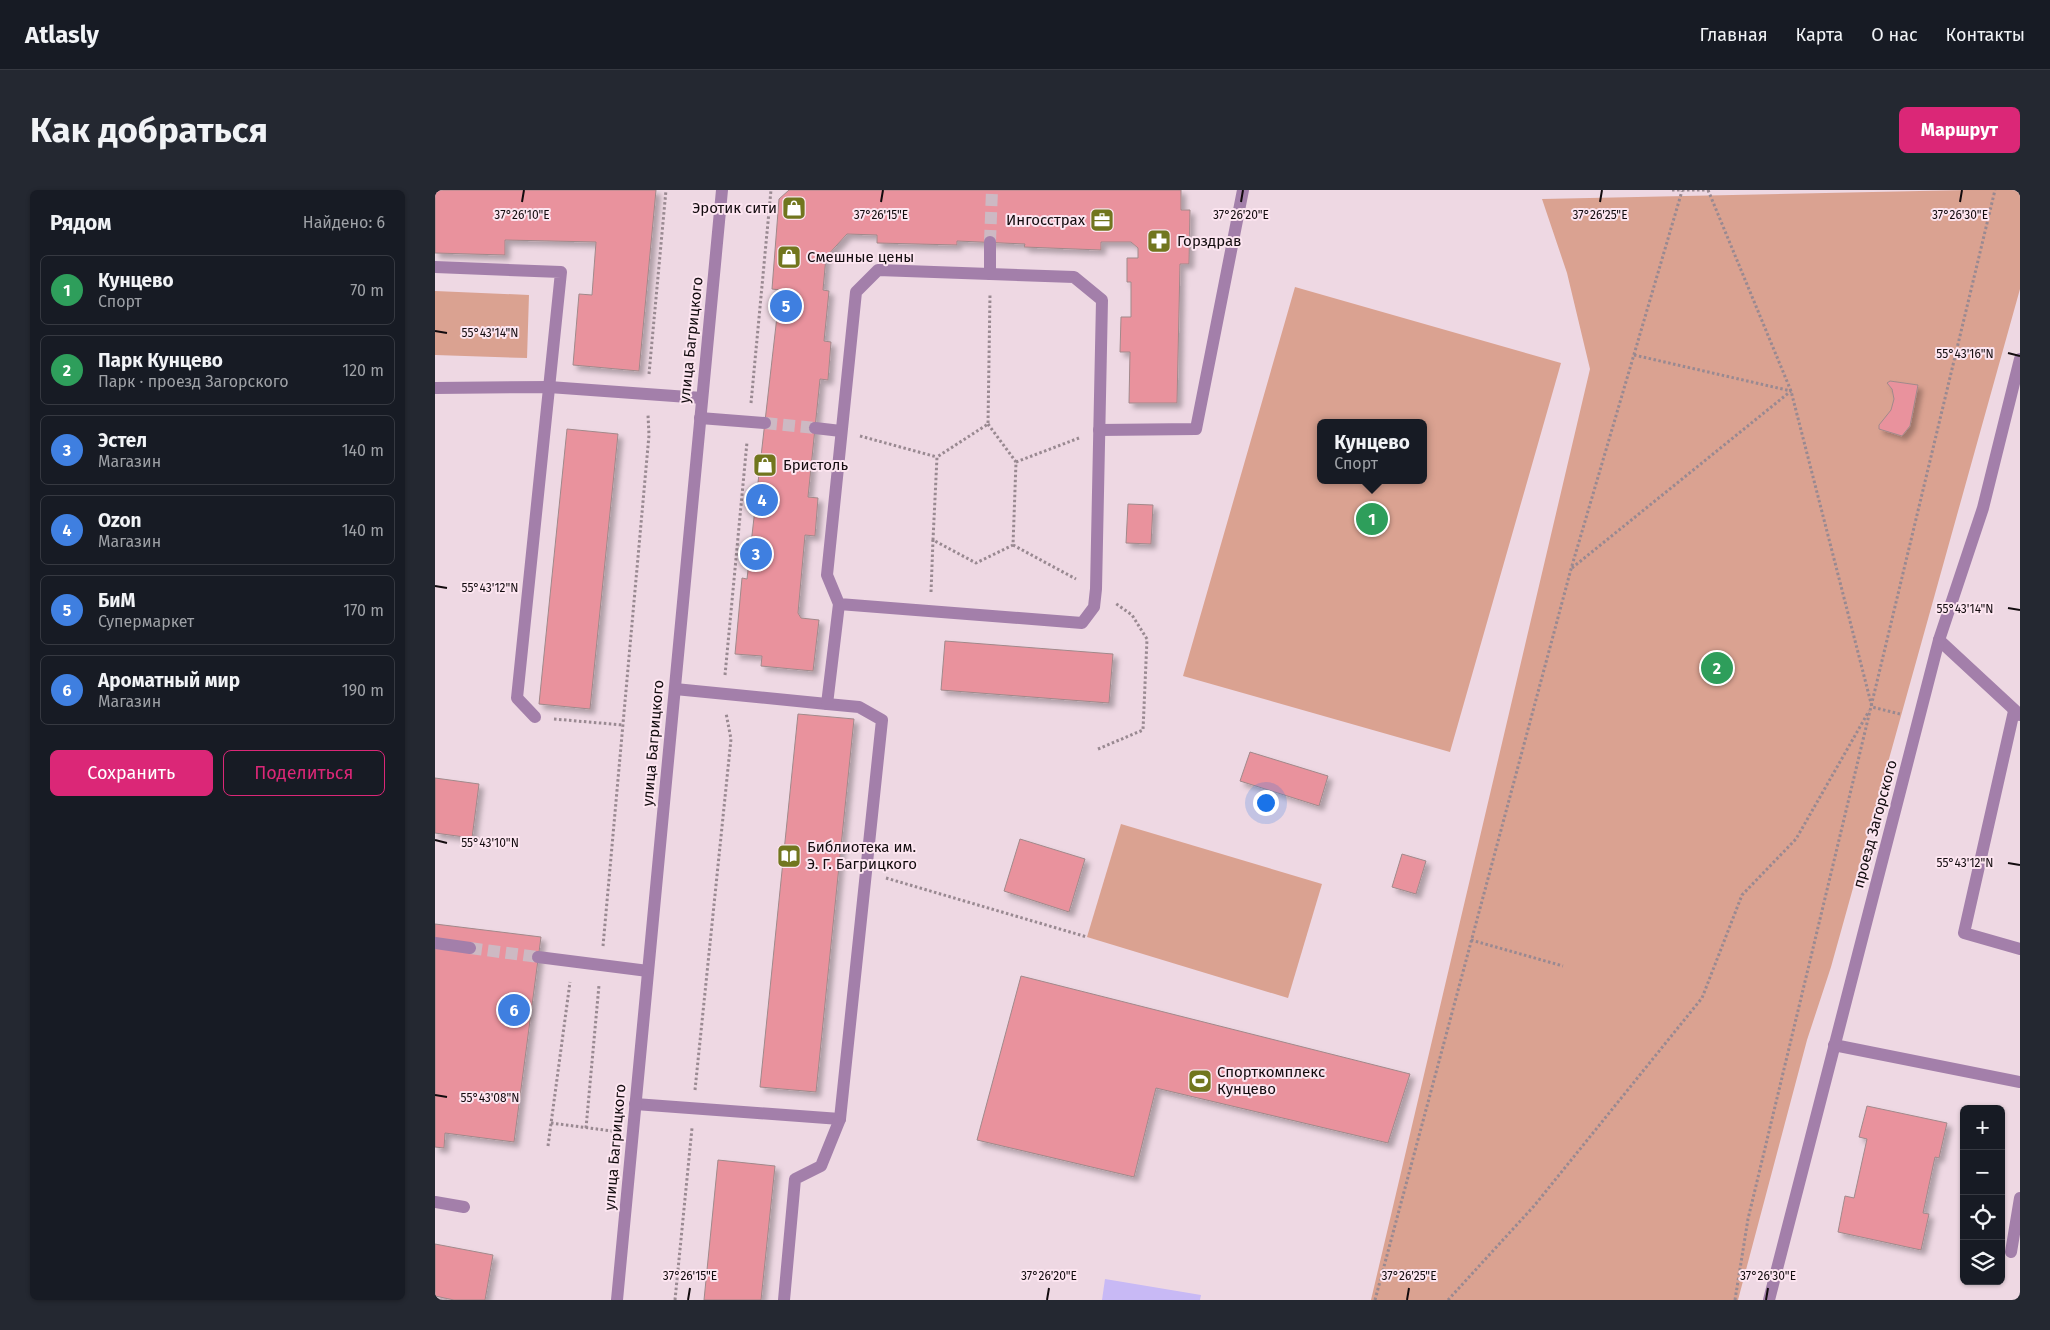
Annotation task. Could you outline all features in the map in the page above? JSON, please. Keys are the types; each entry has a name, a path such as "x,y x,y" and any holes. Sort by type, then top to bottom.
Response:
{"street":[{"name":"улица Багрицкого","path":"617,1300 722,190"},
{"path":"1099,430 1196,429 1243,190"},
{"path":"990,242 990,274"},
{"path":"435,268 561,272 517,698 535,717"},
{"path":"827,704 839,604 827,575 856,292 878,270 1074,277 1102,300 1096,589 1094,606 1082,623 839,604"},
{"name":"проезд Загорского","path":"1769,1300 1939,640 1983,508 2020,359"},
{"path":"435,388 549,387 702,398"},
{"path":"700,418 765,423"},
{"path":"815,428 841,431"},
{"path":"1939,640 2017,713 1964,933 2020,949"},
{"path":"675,689 859,707 882,720 840,1118 821,1166 795,1179 784,1300"},
{"path":"435,943 470,948"},
{"path":"538,957 648,971"},
{"path":"1834,1045 2020,1082"},
{"path":"635,1104 840,1118"},
{"path":"2011,1252 2020,1198"},
{"path":"435,1202 464,1207"}],"path":[{"path":"586,1128 649,435 647,394 666,190"},
{"path":"675,1300 731,739 723,694 771,190"},
{"path":"1672,190 1712,190"},
{"path":"1448,1300 1534,1206 1702,998 1742,895 1796,839 1872,707 1791,391 1708,190"},
{"path":"1735,1300 1748,1220 1995,190"},
{"path":"1375,1300 1571,569 1682,191"},
{"path":"990,274 988,424 1016,462 1013,545"},
{"path":"1633,354 1791,391"},
{"path":"1571,569 1791,391"},
{"path":"841,431 937,457 988,424"},
{"path":"1016,462 1099,430"},
{"path":"931,611 937,457"},
{"path":"933,540 976,563 1013,545"},
{"path":"1013,545 1096,589 1132,615 1147,639 1143,730 1098,749"},
{"path":"1872,707 1919,719"},
{"path":"535,717 623,725"},
{"path":"866,872 1087,937"},
{"path":"1471,940 1563,966"},
{"path":"548,1146 572,961"},
{"path":"551,1123 633,1134"}],"shaded area":[{"path":"2020,190 2020,289 1831,967 1807,1040 1738,1300 1371,1300 1590,369 1567,273 1542,199"},
{"path":"1295,287 1561,363 1450,752 1183,676"},
{"path":"435,291 529,295 527,358 435,355"},
{"path":"1121,824 1322,884 1288,998 1087,937"},
{"path":"1105,1279 1201,1295 1200,1300 1102,1300"}],"building":[{"path":"435,190 656,190 639,371 573,365 579,294 592,295 596,242 505,240 505,255 435,253"},
{"path":"789,190 1181,190 1181,210 1190,210 1189,264 1180,264 1177,403 1129,403 1130,352 1120,352 1121,317 1131,317 1131,282 1127,282 1127,258 1138,258 1138,248 1131,242 1101,242 1101,250 1024,247 1025,244 957,241 957,245 877,243 877,235 847,234 826,257 823,290 829,291 824,341 831,342 828,380 820,379 808,497 818,498 815,536 805,535 798,613 801,618 819,620 813,671 761,666 762,656 735,654 742,578 747,579 780,290 772,289 779,199"},
{"path":"1890,381 1918,385 1910,426 1902,436 1879,429 1879,425 1891,410 1894,399 1892,389 1887,383"},
{"path":"567,429 618,434 590,709 539,704"},
{"path":"1128,504 1153,505 1151,544 1126,543"},
{"path":"945,641 1113,654 1109,703 941,690"},
{"path":"798,714 854,719 816,1092 760,1087"},
{"path":"1250,752 1328,776 1319,806 1240,781"},
{"path":"435,778 479,784 472,838 435,833"},
{"path":"1020,839 1085,859 1069,912 1004,891"},
{"path":"1402,854 1426,861 1416,894 1392,887"},
{"path":"435,924 541,937 514,1142 445,1133 444,1148 435,1147"},
{"name":"Спорткомплекс Кунцево","path":"1021,976 1410,1074 1388,1143 1156,1088 1134,1177 977,1140"},
{"path":"1867,1106 1947,1123 1939,1158 1935,1157 1923,1213 1929,1214 1921,1250 1838,1232 1845,1196 1854,1198 1867,1139 1859,1137"},
{"path":"718,1160 775,1166 761,1300 704,1300"},
{"path":"435,1244 493,1255 485,1300 454,1300 435,1296"}],"tunnel":[{"path":"990,242 992,190"},
{"path":"765,423 815,428"},
{"path":"470,948 538,957"}],"place":[{"name":"Эротик сити","path":"794,208"},
{"name":"Ингосстрах","path":"1102,220"},
{"name":"Горздрав","path":"1159,241"},
{"name":"Смешные цены","path":"789,257"},
{"name":"БиМ","path":"786,306"},
{"name":"Бристоль","path":"765,465"},
{"name":"Ozon","path":"762,500"},
{"name":"Кунцево","path":"1372,519"},
{"name":"Эстел","path":"756,554"},
{"name":"Парк Кунцево","path":"1717,668"},
{"name":"Библиотека им. Э. Г. Багрицкого","path":"789,856"},
{"name":"Ароматный мир","path":"514,1010"},
{"name":"Спорткомплекс Кунцево","path":"1200,1081"}]}
